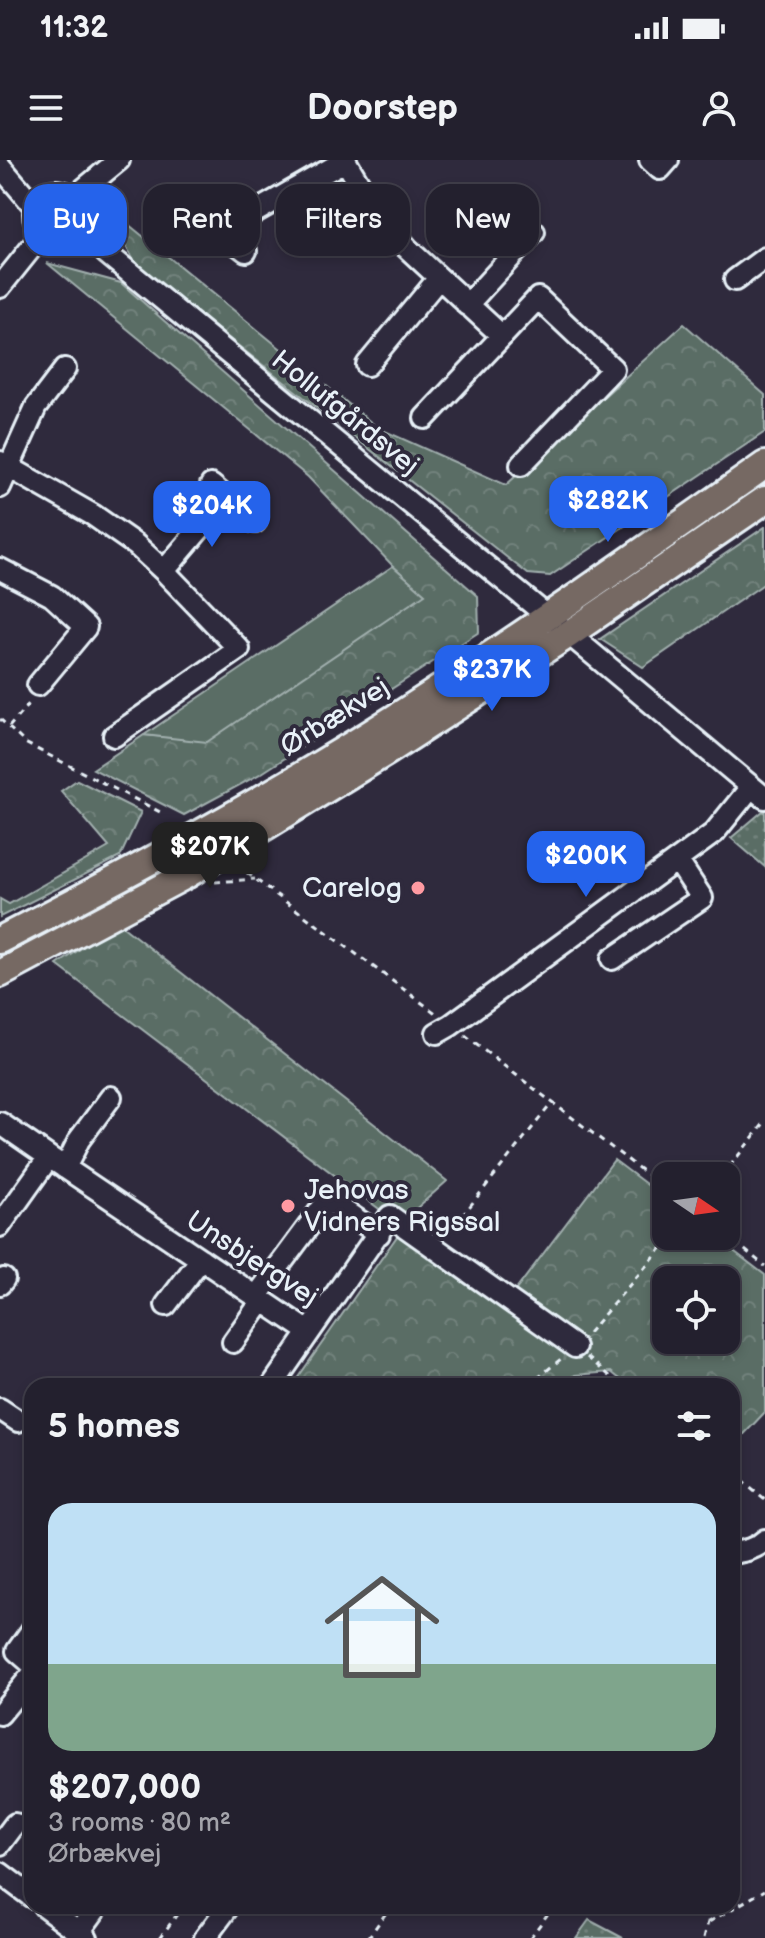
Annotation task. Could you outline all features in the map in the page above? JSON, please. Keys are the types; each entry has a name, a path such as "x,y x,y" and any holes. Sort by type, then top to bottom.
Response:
{"main road":[{"name":"Ørbækvej","path":"0,940 123,877 291,782 395,718 765,465"},
{"name":"Ørbækvej","path":"0,974 186,875 388,751 569,634 765,500"}],"street":[{"path":"90,184 119,160"},
{"path":"260,203 345,160 374,209 407,248 502,336"},
{"path":"650,160 660,169 668,160"},
{"path":"0,166 24,186"},
{"path":"0,287 25,256"},
{"name":"Hollufgårdsvej","path":"110,256 758,793"},
{"path":"467,305 512,256"},
{"path":"735,280 765,258"},
{"path":"367,365 439,278"},
{"path":"425,418 538,298 613,369 551,448 521,465"},
{"path":"0,487 4,464 36,407 65,369"},
{"path":"4,464 93,515 136,545 239,649 114,736"},
{"path":"164,571 219,492 255,522"},
{"path":"0,569 52,596 86,627 38,685"},
{"path":"437,1033 714,833 758,793"},
{"path":"612,959 702,898 677,860"},
{"path":"0,1226 79,1140 111,1097"},
{"name":"Unsbjergvej","path":"0,1123 309,1332 390,1216 575,1347"},
{"path":"233,1342 328,1200 379,1234"},
{"path":"166,1305 201,1259"},
{"path":"277,1378 309,1332"},
{"path":"0,1409 18,1421"},
{"path":"740,1552 759,1546 765,1540"},
{"path":"24,1641 17,1651 24,1657"},
{"path":"0,1714 24,1685"},
{"path":"0,1844 15,1824"},
{"path":"0,1873 24,1891"},
{"path":"55,1914 83,1935 94,1914"},
{"path":"205,1938 223,1914"}],"path":[{"path":"9,727 35,696 38,685"},
{"path":"0,719 25,743 164,814"},
{"path":"436,1248 552,1103"},
{"path":"733,1162 765,1122"},
{"path":"740,1246 765,1266"},
{"path":"538,1378 575,1347 660,1250"},
{"path":"575,1347 612,1378"},
{"path":"740,1480 765,1500"},
{"path":"740,1904 765,1890"},
{"path":"160,1938 177,1914"},
{"path":"368,1938 385,1914"},
{"path":"530,1938 547,1914"},
{"path":"704,1938 710,1914"},
{"path":"709,1922 723,1914"}],"green space":[{"path":"127,223 143,236 143,256 167,256 378,428 506,485 684,324 765,395 765,432 550,576 528,574 137,266 127,248"},
{"path":"47,263 121,283 478,596 479,632 262,773 184,815 93,769 144,735 207,741 424,594 308,477"},
{"path":"765,527 765,583 643,667 600,639"},
{"path":"393,566 425,594 207,742 144,735"},
{"path":"77,780 141,812 120,857 0,917 0,899 9,904 109,847 61,791"},
{"path":"765,812 765,867 731,838"},
{"path":"118,923 447,1181 399,1224 57,965"},
{"path":"614,1160 652,1188 652,1250 732,1250 765,1275 765,1412 740,1439 740,1378 619,1378 611,1372 575,1375 572,1378 298,1378 400,1232 503,1307"},
{"path":"589,1920 623,1938 576,1938"}],"place":[{"name":"Carelog","path":"418,888"},
{"name":"Jehovas Vidners Rigssal","path":"288,1206"}]}
